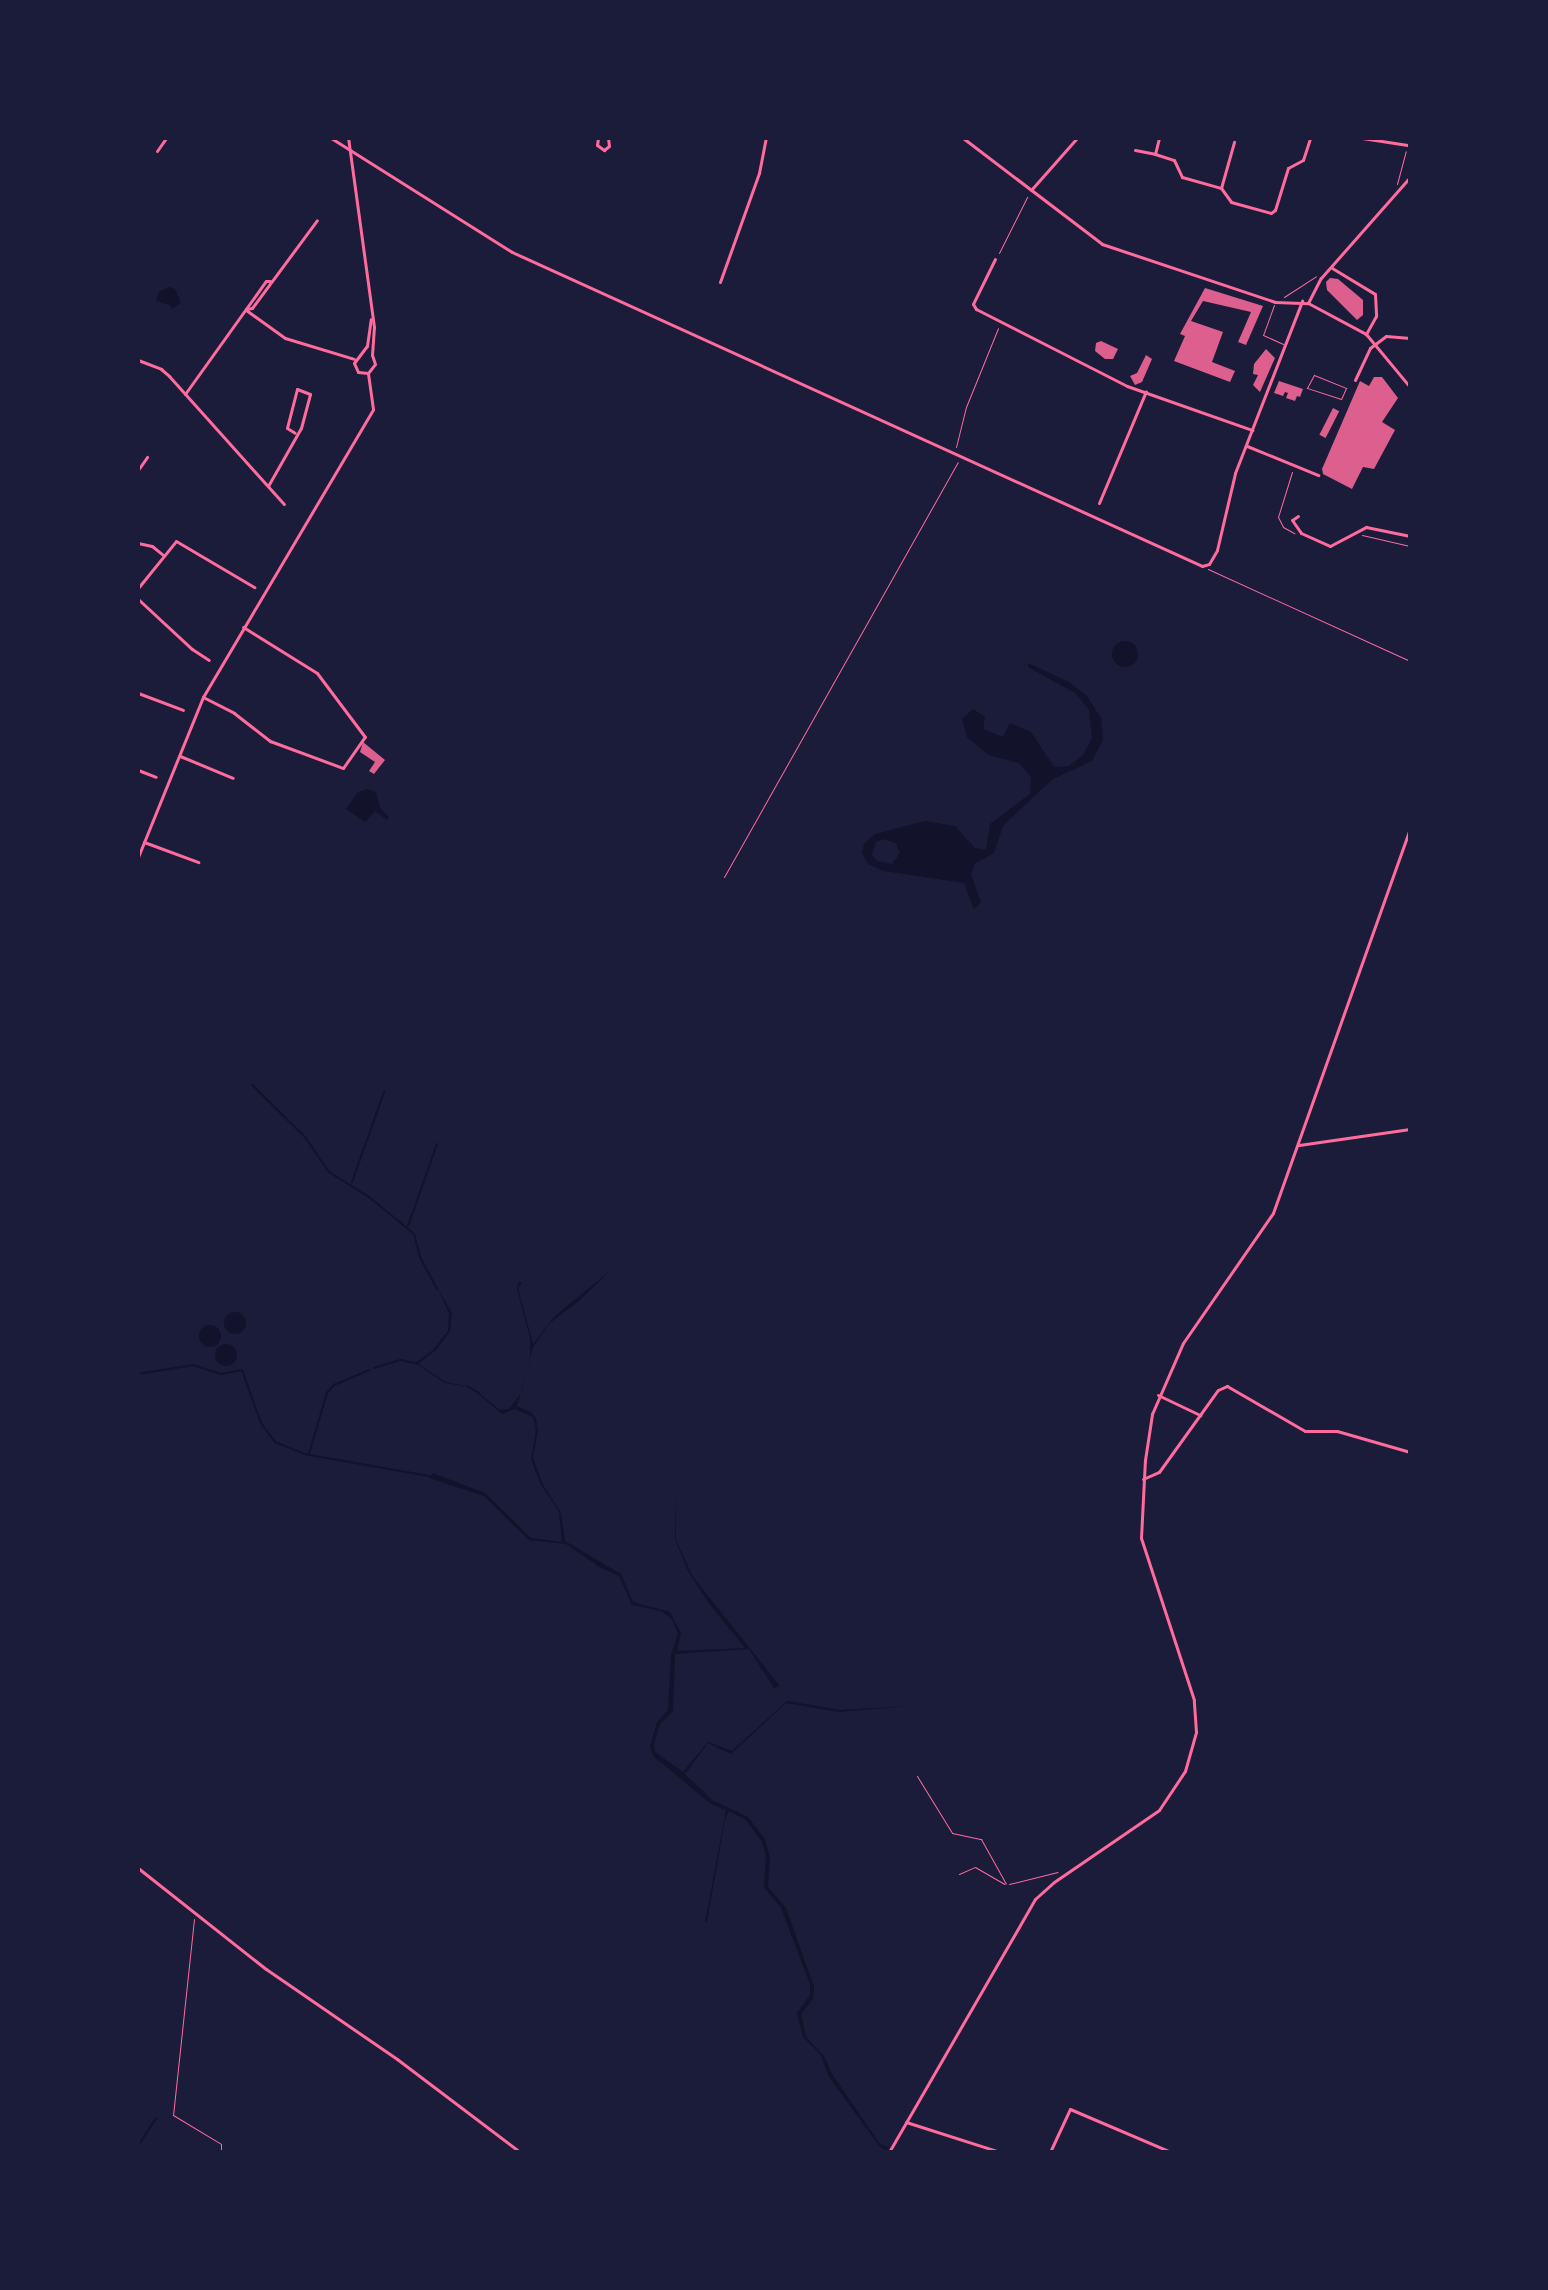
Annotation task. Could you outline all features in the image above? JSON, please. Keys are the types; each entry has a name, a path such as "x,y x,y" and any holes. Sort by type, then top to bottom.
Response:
{"street":[{"path":"157,151 166,138"},
{"path":"331,138 512,252 1202,566 1209,564 1221,540 1233,481 1302,301"},
{"path":"138,855 203,697 368,421 373,403 368,373 375,364 372,355 372,315 348,138"},
{"path":"596,139 599,148 605,149 610,144 608,138"},
{"path":"720,282 759,173 766,138"},
{"path":"963,138 1102,244 1275,302 1308,303 1366,334 1410,387"},
{"path":"1031,190 1077,138"},
{"path":"1155,154 1159,138"},
{"path":"1135,150 1174,160 1182,177 1221,188 1231,202 1273,212 1288,168 1303,160 1310,138"},
{"path":"1362,138 1408,146 1408,138"},
{"path":"1221,188 1234,142"},
{"path":"1308,303 1321,278 1410,177"},
{"path":"185,394 246,309 252,308 317,220"},
{"path":"995,259 973,306 1127,386 1252,430"},
{"path":"1332,268 1375,294 1376,316 1366,334"},
{"path":"246,309 285,338 354,359"},
{"path":"354,359 364,352 372,315"},
{"path":"1355,380 1368,350 1386,336 1407,338"},
{"path":"364,352 372,355"},
{"path":"354,359 356,370 368,373"},
{"path":"138,360 161,369 284,504"},
{"path":"268,486 295,433 301,428 310,394 297,389 287,428 295,433"},
{"path":"1099,503 1146,391"},
{"path":"1247,446 1318,475"},
{"path":"138,470 147,457"},
{"path":"1286,524 1298,516"},
{"path":"1292,520 1303,534 1330,546 1366,527 1410,536"},
{"path":"138,588 172,544 180,542 254,587"},
{"path":"138,543 152,546 163,555"},
{"path":"138,599 192,649 209,660"},
{"path":"203,697 234,713 270,741 343,768 365,737 317,673 243,627"},
{"path":"138,693 183,710"},
{"path":"180,756 233,778"},
{"path":"138,770 156,777"},
{"path":"889,2152 1035,1899 1054,1882 1159,1810 1185,1771 1193,1748 1195,1708 1141,1538 1146,1443 1158,1395 1193,1326 1273,1213 1410,829"},
{"path":"144,842 198,862"},
{"path":"1299,1145 1410,1129"},
{"path":"1143,1479 1159,1472 1218,1390 1227,1386 1305,1431 1337,1431 1410,1452"},
{"path":"1158,1395 1200,1415"},
{"path":"138,1868 266,1969 397,2059 520,2152"},
{"path":"1050,2152 1070,2109 1171,2152"},
{"path":"906,2122 1000,2152"}],"lane":[{"path":"1275,302 1263,335 1285,345"},
{"path":"1314,375 1346,388 1339,400 1307,388 1314,375"}],"path":[{"path":"1398,191 1396,181 1408,146"},
{"path":"995,259 1031,190"},
{"path":"1281,298 1317,275"},
{"path":"954,454 966,407 1001,321"},
{"path":"724,877 961,456"},
{"path":"1294,466 1278,517 1285,528 1295,534"},
{"path":"1357,536 1410,546"},
{"path":"1202,566 1410,661"},
{"path":"917,1776 952,1833 981,1839 1006,1884"},
{"path":"959,1874 975,1867 998,1883 1006,1884 1058,1872"},
{"path":"194,1912 173,2115 221,2144 221,2152"}],"shaded area":[{"path":"169,287 175,289 181,303 172,309 170,305 156,301 159,292"},
{"path":"1125,641 1134,645 1138,654 1134,663 1125,667 1116,663 1112,654 1116,645"},
{"path":"1028,663 1069,682 1087,696 1101,718 1103,740 1092,761 1053,779 1012,817 1003,826 994,853 975,863 971,875 981,902 974,909 964,883 884,871 868,864 862,853 864,844 875,834 925,821 955,826 975,848 986,850 990,824 1030,794 1031,777 1019,763 989,755 967,737 962,719 973,709 985,717 983,729 1003,737 1010,723 1031,732 1054,767 1069,766 1083,755 1092,738 1089,710 1075,693 1028,667","holes":["884,839 896,843 900,853 892,864 877,861 872,855 876,842"]},
{"path":"367,789 376,792 380,808 389,817 387,820 375,811 365,822 346,809 357,793"},
{"path":"612,1269 550,1323 533,1347 527,1371 530,1338 517,1289 519,1281 522,1283 518,1288 533,1344 554,1317"},
{"path":"438,1289 452,1313 450,1331 437,1349 418,1364 446,1382 471,1387 500,1410 509,1409 520,1394 517,1406 531,1412 536,1419 538,1430 533,1457 542,1483 561,1513 565,1541 621,1574 633,1602 670,1612 681,1633 677,1651 745,1648 707,1601 688,1571 675,1539 676,1494 676,1540 693,1577 780,1686 774,1688 749,1649 675,1654 673,1711 660,1724 655,1752 683,1772 708,1742 732,1751 787,1701 841,1710 908,1706 839,1712 786,1703 731,1754 708,1743 685,1774 712,1800 748,1817 765,1839 770,1858 768,1887 786,1908 814,1987 813,1999 801,2014 806,2037 824,2056 832,2074 880,2144 889,2148 887,2151 880,2147 829,2077 820,2054 803,2037 797,2013 810,1995 810,1984 781,1908 764,1887 766,1856 762,1842 746,1820 729,1811 705,1923 726,1810 711,1804 653,1756 650,1747 657,1722 668,1710 671,1655 678,1634 672,1619 661,1611 632,1605 619,1576 601,1568 566,1544 529,1540 484,1496 429,1478 433,1473 485,1493 531,1538 562,1542 559,1512 540,1483 531,1460 536,1429 533,1417 515,1409 502,1414 470,1387 445,1383 415,1363 433,1350 448,1331 449,1313"},
{"path":"235,1312 243,1315 246,1323 243,1331 235,1334 227,1331 224,1323 227,1315"},
{"path":"210,1325 218,1328 221,1336 218,1344 210,1347 202,1344 199,1336 202,1328"},
{"path":"226,1344 234,1347 237,1355 234,1363 226,1366 218,1363 215,1355 218,1347"}],"building":[{"path":"1330,278 1338,279 1363,300 1363,315 1357,320 1327,290 1326,282"},
{"path":"1205,288 1263,306 1246,345 1238,342 1251,312 1203,301 1191,321 1223,332 1212,362 1235,371 1230,382 1174,361 1185,336 1180,334"},
{"path":"1101,341 1118,349 1113,359 1105,359 1095,351 1096,343"},
{"path":"1266,349 1275,358 1260,392 1253,385 1258,375 1253,374 1254,364"},
{"path":"1146,355 1152,359 1142,382 1135,385 1130,376 1137,373"},
{"path":"1374,377 1382,377 1398,398 1382,422 1395,430 1374,469 1363,467 1352,489 1323,474 1322,469 1360,381 1369,386"},
{"path":"1279,381 1303,389 1300,397 1297,396 1295,401 1286,398 1288,393 1285,392 1283,396 1274,393"},
{"path":"1333,408 1339,411 1326,438 1319,435"},
{"path":"363,742 385,760 374,774 369,771 375,762 360,752"}],"waterway":[{"path":"252,1085 305,1137 329,1172 369,1197 414,1234 420,1257 437,1289"},
{"path":"352,1182 384,1092"},
{"path":"408,1226 437,1144"},
{"path":"374,1368 401,1360 415,1363"},
{"path":"138,1374 193,1365 220,1374 242,1370 261,1423 275,1442 304,1454 429,1476"},
{"path":"309,1454 327,1393 334,1385 369,1370"},
{"path":"467,1386 478,1392"},
{"path":"138,2146 156,2118"}]}
